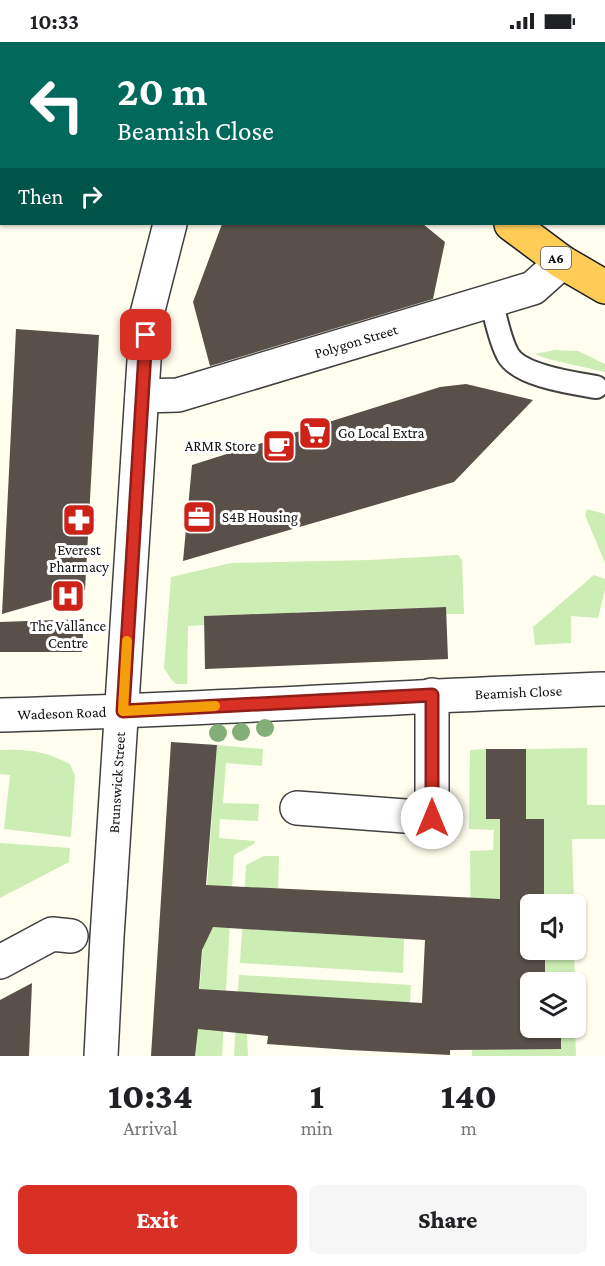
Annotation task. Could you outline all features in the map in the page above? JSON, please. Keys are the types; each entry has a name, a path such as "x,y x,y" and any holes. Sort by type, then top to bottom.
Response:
{"highway":[{"name":"A6","path":"512,225 562,262 605,287"}],"street":[{"name":"Brunswick Street","path":"101,1056 147,314 170,225"},
{"name":"Polygon Street","path":"141,396 178,395 533,288 562,262"},
{"name":"Beamish Close","path":"123,711 432,695 605,689"},
{"path":"297,808 432,818 432,695"},
{"name":"Wadeson Road","path":"0,715 123,711"},
{"path":"0,962 52,934 71,936"}],"lane":[{"path":"491,300 509,357 525,369 544,377 596,387"}],"green space":[{"path":"555,350 578,351 605,364 605,372 535,354"},
{"path":"587,509 605,514 605,563 585,515"},
{"path":"458,555 462,560 464,614 446,614 445,607 295,612 295,622 259,614 204,616 204,625 188,626 187,684 176,684 164,668 171,577 231,563 370,560"},
{"path":"594,575 605,579 605,590 598,618 571,616 571,643 535,645 533,627"},
{"path":"217,745 263,749 262,766 226,763 223,803 259,804 258,821 220,819 219,838 255,841 254,844 234,855 222,1056 195,1056"},
{"path":"587,748 587,805 605,805 605,839 572,839 574,894 544,894 544,819 526,819 526,749"},
{"path":"486,749 486,819 500,819 500,1049 561,1048 561,1038 575,1038 576,1056 472,1056 470,851 493,850 494,830 469,829 470,750"},
{"path":"0,750 36,752 70,764 75,776 71,837 4,829 10,775 0,774"},
{"path":"0,843 70,848 69,862 0,898"},
{"path":"264,856 279,856 278,889 251,929 404,939 403,973 240,963 246,865"},
{"path":"545,960 574,960 575,972 545,972"},
{"path":"239,975 411,985 410,1003 247,1034 248,1056 234,1056"}],"building":[{"path":"222,225 424,225 445,242 433,299 210,366 193,302"},
{"path":"16,329 99,335 85,590 2,614"},
{"path":"466,384 533,400 454,482 183,561 192,465 440,387"},
{"path":"446,607 448,659 205,669 204,616"},
{"path":"84,619 82,652 0,652 0,622"},
{"path":"171,742 217,745 206,885 500,899 500,819 486,819 486,749 526,749 526,819 544,819 544,894 520,894 520,960 545,960 545,972 520,972 520,1038 561,1038 561,1049 450,1050 450,1055 349,1050 267,1044 268,1036 198,1029 195,1056 151,1056","holes":["213,927 425,940 422,1003 199,989 202,950"]},
{"path":"32,983 29,1056 0,1056 0,1000"}],"slow traffic":[{"path":"127,641 123,711 215,706"}],"place":[{"name":"Go Local Extra","path":"315,433"},
{"name":"ARMR Store","path":"279,446"},
{"name":"S4B Housing","path":"199,517"},
{"name":"Everest Pharmacy","path":"79,520"},
{"name":"The Vallance Centre","path":"68,596"}],"route":[{"path":"146,335 123,711 432,695 432,818"}]}
